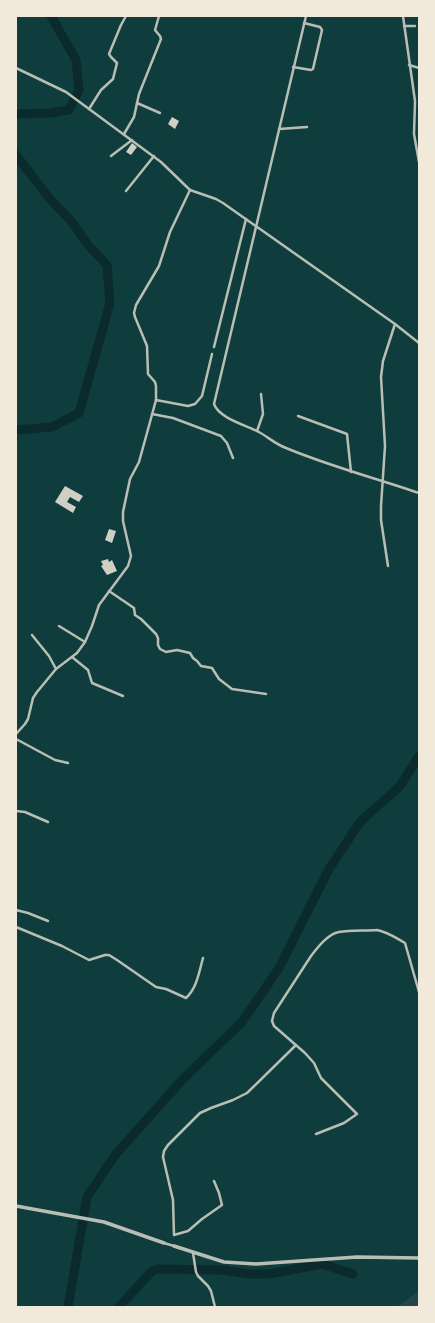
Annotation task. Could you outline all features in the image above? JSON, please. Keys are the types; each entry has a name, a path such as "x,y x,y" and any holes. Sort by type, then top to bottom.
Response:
{"street":[{"path":"88,108 101,90 111,82 114,77 117,63 110,54 121,24 126,16"},
{"path":"124,134 134,117 139,94 161,39 155,30 159,16"},
{"path":"306,16 214,404 217,410 225,416 257,431 285,448 351,472 419,493"},
{"path":"403,16 415,101 414,134 419,162"},
{"path":"293,66 311,70 313,69 322,30 320,27 304,23"},
{"path":"404,26 415,26"},
{"path":"409,65 419,68"},
{"path":"16,68 66,92 154,156 190,190 216,199 246,219 395,324 419,343"},
{"path":"137,103 160,113"},
{"path":"279,129 307,127"},
{"path":"111,156 132,140"},
{"path":"126,191 154,156"},
{"path":"16,734 28,719 35,694 56,669 72,657 85,642 92,626 97,608 128,566 131,558 131,552 123,521 123,512 129,484 141,455 156,400 156,384 148,374 147,346 135,317 135,309 159,266 170,232 190,190"},
{"path":"214,347 246,219"},
{"path":"388,566 381,520 385,446 381,368 395,324"},
{"path":"156,400 188,406 195,404 202,396 212,354"},
{"path":"257,431 263,409 261,394"},
{"path":"152,414 173,418 221,436 227,443 233,458"},
{"path":"298,416 347,434 351,472"},
{"path":"109,591 134,608 135,615 141,618 157,636 160,649 166,652 174,650 190,653 192,658 201,666 212,668 219,679 232,689 266,694"},
{"path":"59,626 85,642"},
{"path":"32,635 49,656 56,669"},
{"path":"72,657 88,670 92,683 123,696"},
{"path":"16,739 50,757 68,763"},
{"path":"16,811 25,812 48,822"},
{"path":"16,910 48,921"},
{"path":"16,927 62,946 89,960 109,955 159,989 166,989 186,998 197,982 203,958"},
{"path":"316,1134 344,1123 357,1114 321,1078 314,1063 274,1026 272,1021 274,1013 318,947 338,932 377,930 390,934 405,943 419,992"},
{"path":"214,1181 222,1205 188,1231 174,1235 173,1200 163,1157 164,1151 168,1145 200,1113 247,1093 296,1045"},
{"path":"16,1206 104,1222 193,1253 224,1262 256,1264 357,1257 419,1258"},
{"path":"193,1253 196,1272 212,1291 215,1307"}],"shaded area":[{"path":"419,1291 419,1307 397,1307"}],"building":[{"path":"172,117 179,121 175,129 168,124"},
{"path":"132,143 137,147 131,155 126,152"},
{"path":"65,486 83,496 79,502 70,497 67,502 76,507 73,513 55,502"},
{"path":"109,529 116,531 112,543 105,540"},
{"path":"108,559 109,562 112,560 117,571 107,575 101,566 103,565 101,561"}],"waterway":[{"path":"16,114 51,113 69,110 79,90 76,60 51,16"},
{"path":"16,155 50,199 72,222 88,245 107,265 110,303 79,413 52,427 16,430"},
{"path":"68,1307 87,1197 115,1155 183,1079 242,1022 279,968 329,869 360,822 400,786 419,756"},
{"path":"119,1307 151,1272 157,1269 222,1270 249,1274 269,1274 322,1264 353,1274"}]}
